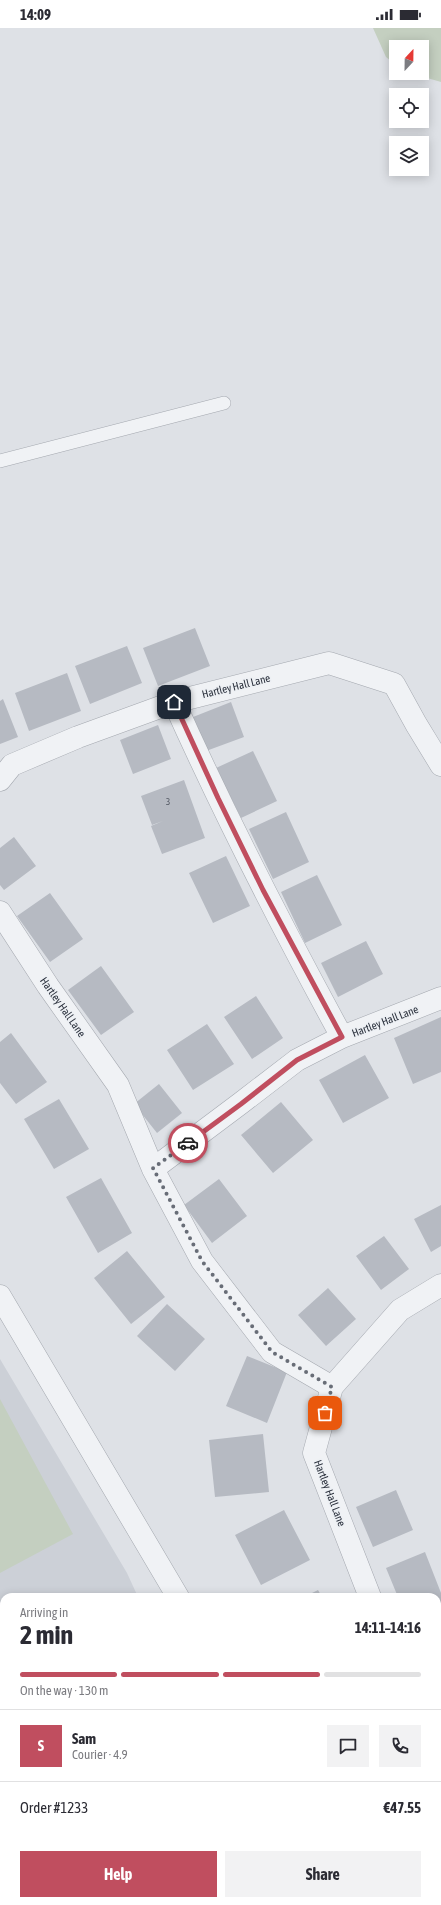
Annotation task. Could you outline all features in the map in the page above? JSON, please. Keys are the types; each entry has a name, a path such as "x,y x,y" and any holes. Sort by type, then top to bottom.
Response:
{"street":[{"name":"Hartley Hall Lane","path":"0,780 12,765 78,737 174,702 329,663 394,684 416,724 441,764"},
{"path":"174,702 218,798 270,903 342,1037"},
{"name":"Hartley Hall Lane","path":"0,912 48,986 118,1086 153,1168 202,1261 272,1352 332,1387 314,1453 368,1593"},
{"name":"Hartley Hall Lane","path":"153,1168 241,1104 297,1060 342,1037 441,998"},
{"path":"332,1387 400,1310 441,1285"},
{"path":"0,1296 176,1593"}],"lane":[{"path":"0,461 224,403"}],"shaded area":[{"path":"0,1359 127,1573 136,1593 0,1593"}],"green space":[{"path":"373,28 441,28 441,82 429,79 429,40 389,40 389,59 386,57"},
{"path":"0,1399 73,1534 0,1573"}],"building":[{"path":"195,628 210,666 158,686 143,648"},
{"path":"127,646 142,683 90,704 75,666"},
{"path":"67,673 81,711 29,731 15,693"},
{"path":"3,699 18,737 0,744 0,701"},
{"path":"231,702 244,737 206,751 193,717"},
{"path":"158,725 171,759 133,774 120,740"},
{"path":"253,751 277,801 241,818 216,768"},
{"path":"184,780 205,838 162,854 151,826 163,821 152,825 141,796"},
{"path":"286,812 309,862 273,879 249,829"},
{"path":"14,837 36,866 4,890 0,885 0,848"},
{"path":"226,856 250,906 213,923 189,873"},
{"path":"317,875 342,925 305,943 281,892"},
{"path":"50,893 83,939 50,962 17,916"},
{"path":"366,941 383,974 338,997 321,963"},
{"path":"101,966 134,1012 101,1035 68,990"},
{"path":"256,996 283,1038 252,1059 224,1017"},
{"path":"441,1017 441,1072 413,1084 394,1038"},
{"path":"207,1024 234,1064 193,1090 167,1050"},
{"path":"11,1033 47,1082 16,1104 0,1083 0,1042"},
{"path":"365,1055 389,1098 343,1123 319,1080"},
{"path":"159,1084 182,1113 157,1133 134,1104"},
{"path":"59,1099 89,1149 54,1169 24,1119"},
{"path":"281,1102 313,1140 273,1173 241,1135"},
{"path":"101,1178 132,1233 98,1253 66,1197"},
{"path":"219,1179 247,1216 212,1243 184,1205"},
{"path":"441,1205 441,1246 431,1252 414,1219"},
{"path":"384,1236 409,1269 381,1290 356,1256"},
{"path":"127,1251 165,1297 131,1324 94,1278"},
{"path":"328,1288 356,1319 326,1346 298,1315"},
{"path":"167,1304 205,1339 175,1371 137,1336"},
{"path":"247,1356 287,1372 267,1423 226,1406"},
{"path":"263,1434 269,1492 215,1497 209,1440"},
{"path":"396,1490 413,1530 373,1547 356,1507"},
{"path":"284,1510 310,1560 261,1585 235,1535"},
{"path":"425,1552 441,1593 396,1593 386,1568"},
{"path":"318,1590 320,1593 312,1593"}],"way so far":[{"path":"188,1143 153,1168 202,1261 272,1352 332,1387 325,1413"}],"route":[{"path":"174,702 218,798 263,890 308,977 342,1037 297,1060 188,1143"}]}
